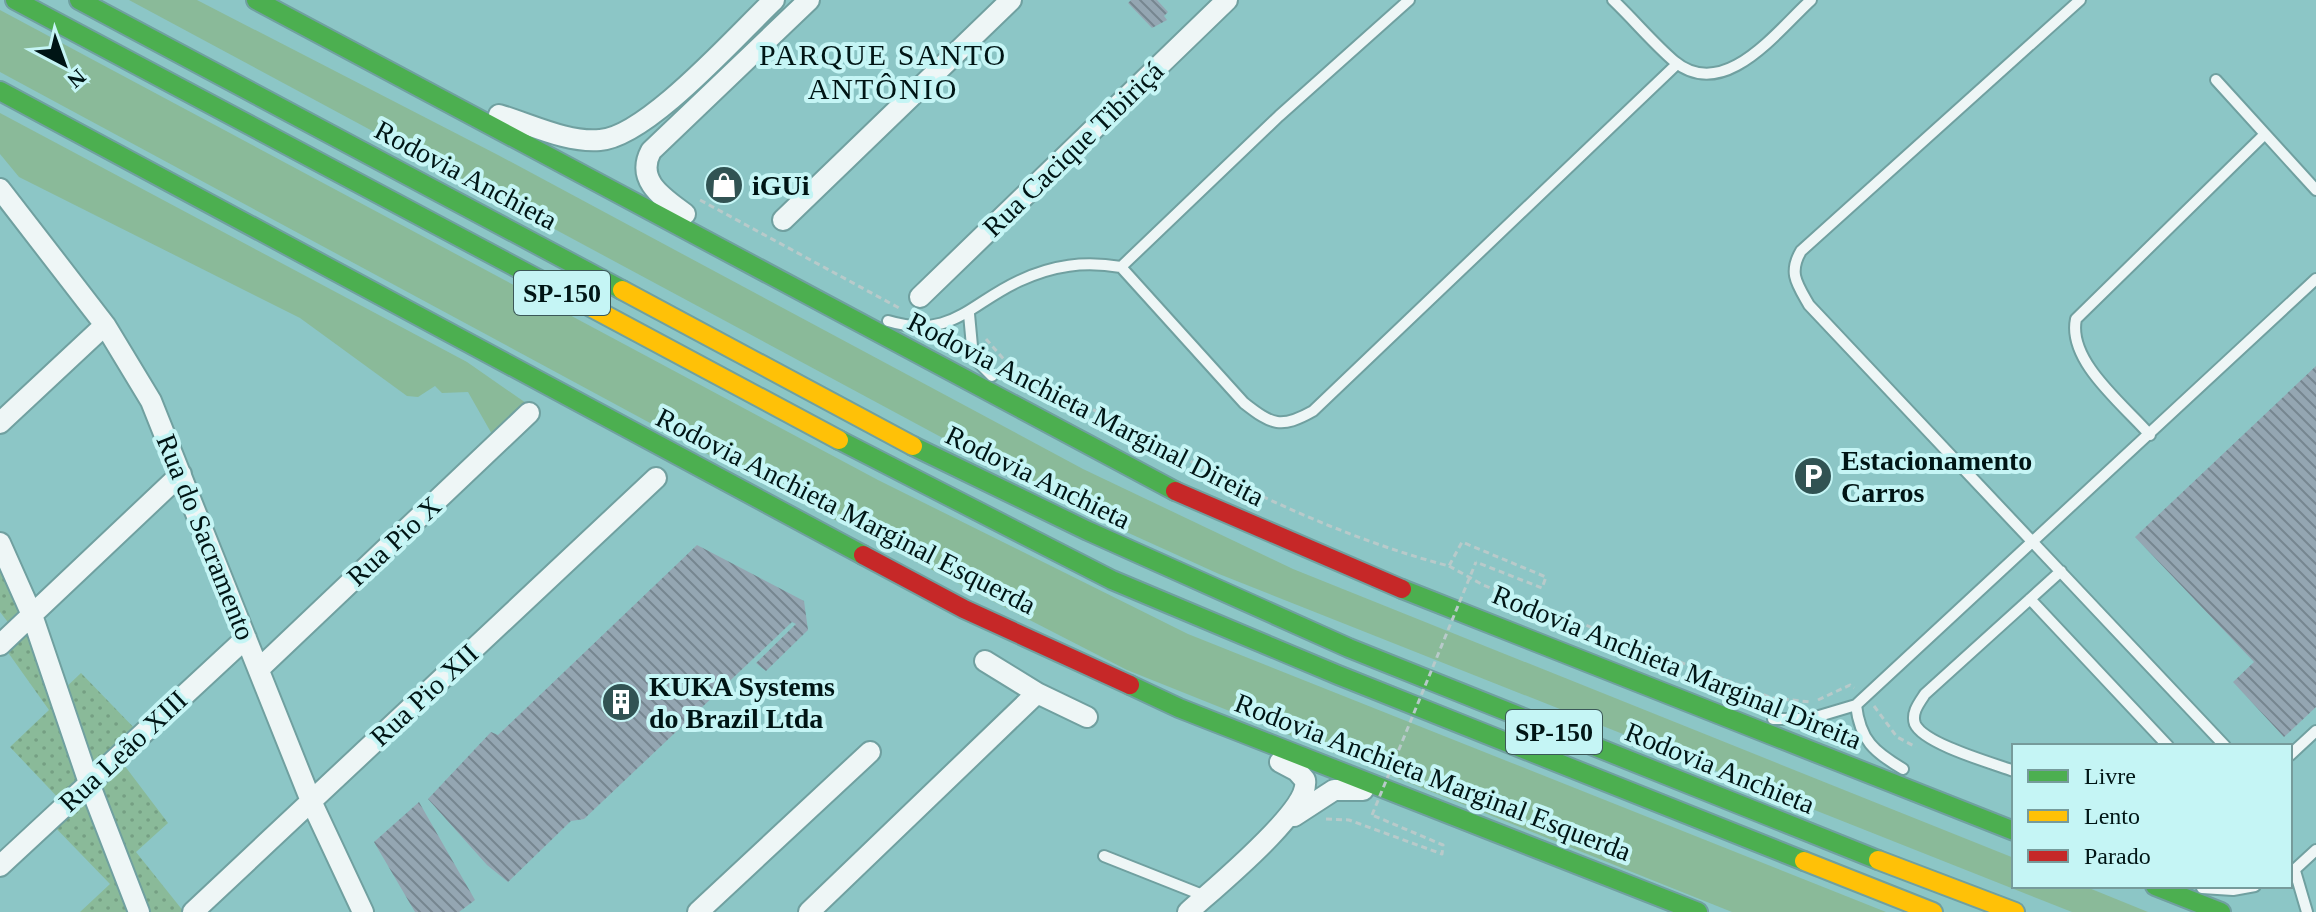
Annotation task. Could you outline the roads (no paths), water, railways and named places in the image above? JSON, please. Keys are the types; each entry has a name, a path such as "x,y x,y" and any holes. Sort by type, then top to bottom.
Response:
{"highway":[{"name":"Rodovia Anchieta","path":"15,0 936,492 1112,580 1353,681 1933,912"},
{"name":"Rodovia Anchieta","path":"79,0 958,470 1097,538 1349,651 2015,912"},
{"name":"Rodovia Anchieta Marginal Direita","path":"249,3 313,31 748,266 1167,487 1340,564 2012,829"},
{"name":"Rodovia Anchieta Marginal Esquerda","path":"0,91 951,602 1179,708 1698,912"},
{"path":"2160,888 2221,912"}],"street":[{"path":"429,93 573,138 597,141 614,138 649,119 774,0"},
{"path":"748,266 659,194 647,179 646,159 809,0"},
{"path":"783,220 1011,0"},
{"name":"Rua Cacique Tibiriçá","path":"913,304 1227,0"},
{"name":"Rua do Sacramento","path":"0,189 105,325 151,401 311,801 363,912"},
{"path":"0,423 105,325"},
{"name":"Rua Pio X","path":"259,669 529,413"},
{"path":"0,645 181,474"},
{"name":"Rua Pio XII","path":"193,912 656,478"},
{"path":"0,543 32,615 89,783 139,912"},
{"name":"Rua Leão XIII","path":"0,866 246,638"},
{"path":"985,661 1037,693 1087,717"},
{"path":"809,912 1037,693"},
{"path":"1179,708 1297,771 1306,789 1284,822"},
{"path":"698,912 870,752"},
{"path":"1188,912 1284,822 1343,788 1416,800"}],"lane":[{"path":"1121,267 1279,116 1409,0"},
{"path":"1613,0 1677,64 1707,74 1728,72 1811,0"},
{"path":"1623,10 1633,0"},
{"path":"2080,0 1801,251 1794,263 1793,279 1809,305 2223,744"},
{"path":"807,297 894,323 938,325 969,314 1016,282 1049,269 1073,264 1121,267 1244,403 1268,421 1291,423 1325,400 1677,64"},
{"path":"2216,80 2316,190"},
{"path":"2150,435 2081,357 2073,330 2076,319 2265,134"},
{"path":"1696,705 1796,721 1860,701 2316,279"},
{"path":"969,314 973,357 1054,425"},
{"path":"2012,770 1930,739 1916,725 1914,712 1925,694 2061,571"},
{"path":"2030,599 2166,744"},
{"path":"1860,701 1862,736 1867,745 1909,773"},
{"path":"2292,753 2316,731"},
{"path":"1922,781 2012,829"},
{"path":"2307,912 2292,872 2316,850"},
{"path":"1104,856 1205,896"},
{"path":"2213,888 2244,888"}],"place":[{"name":"iGUi","path":"724,185"},
{"name":"Estacionamento Carros","path":"1813,476"},
{"name":"KUKA Systems do Brazil Ltda","path":"621,702"}],"district":[{"name":"PARQUE SANTO ANTÔNIO","path":"883,71"}]}
